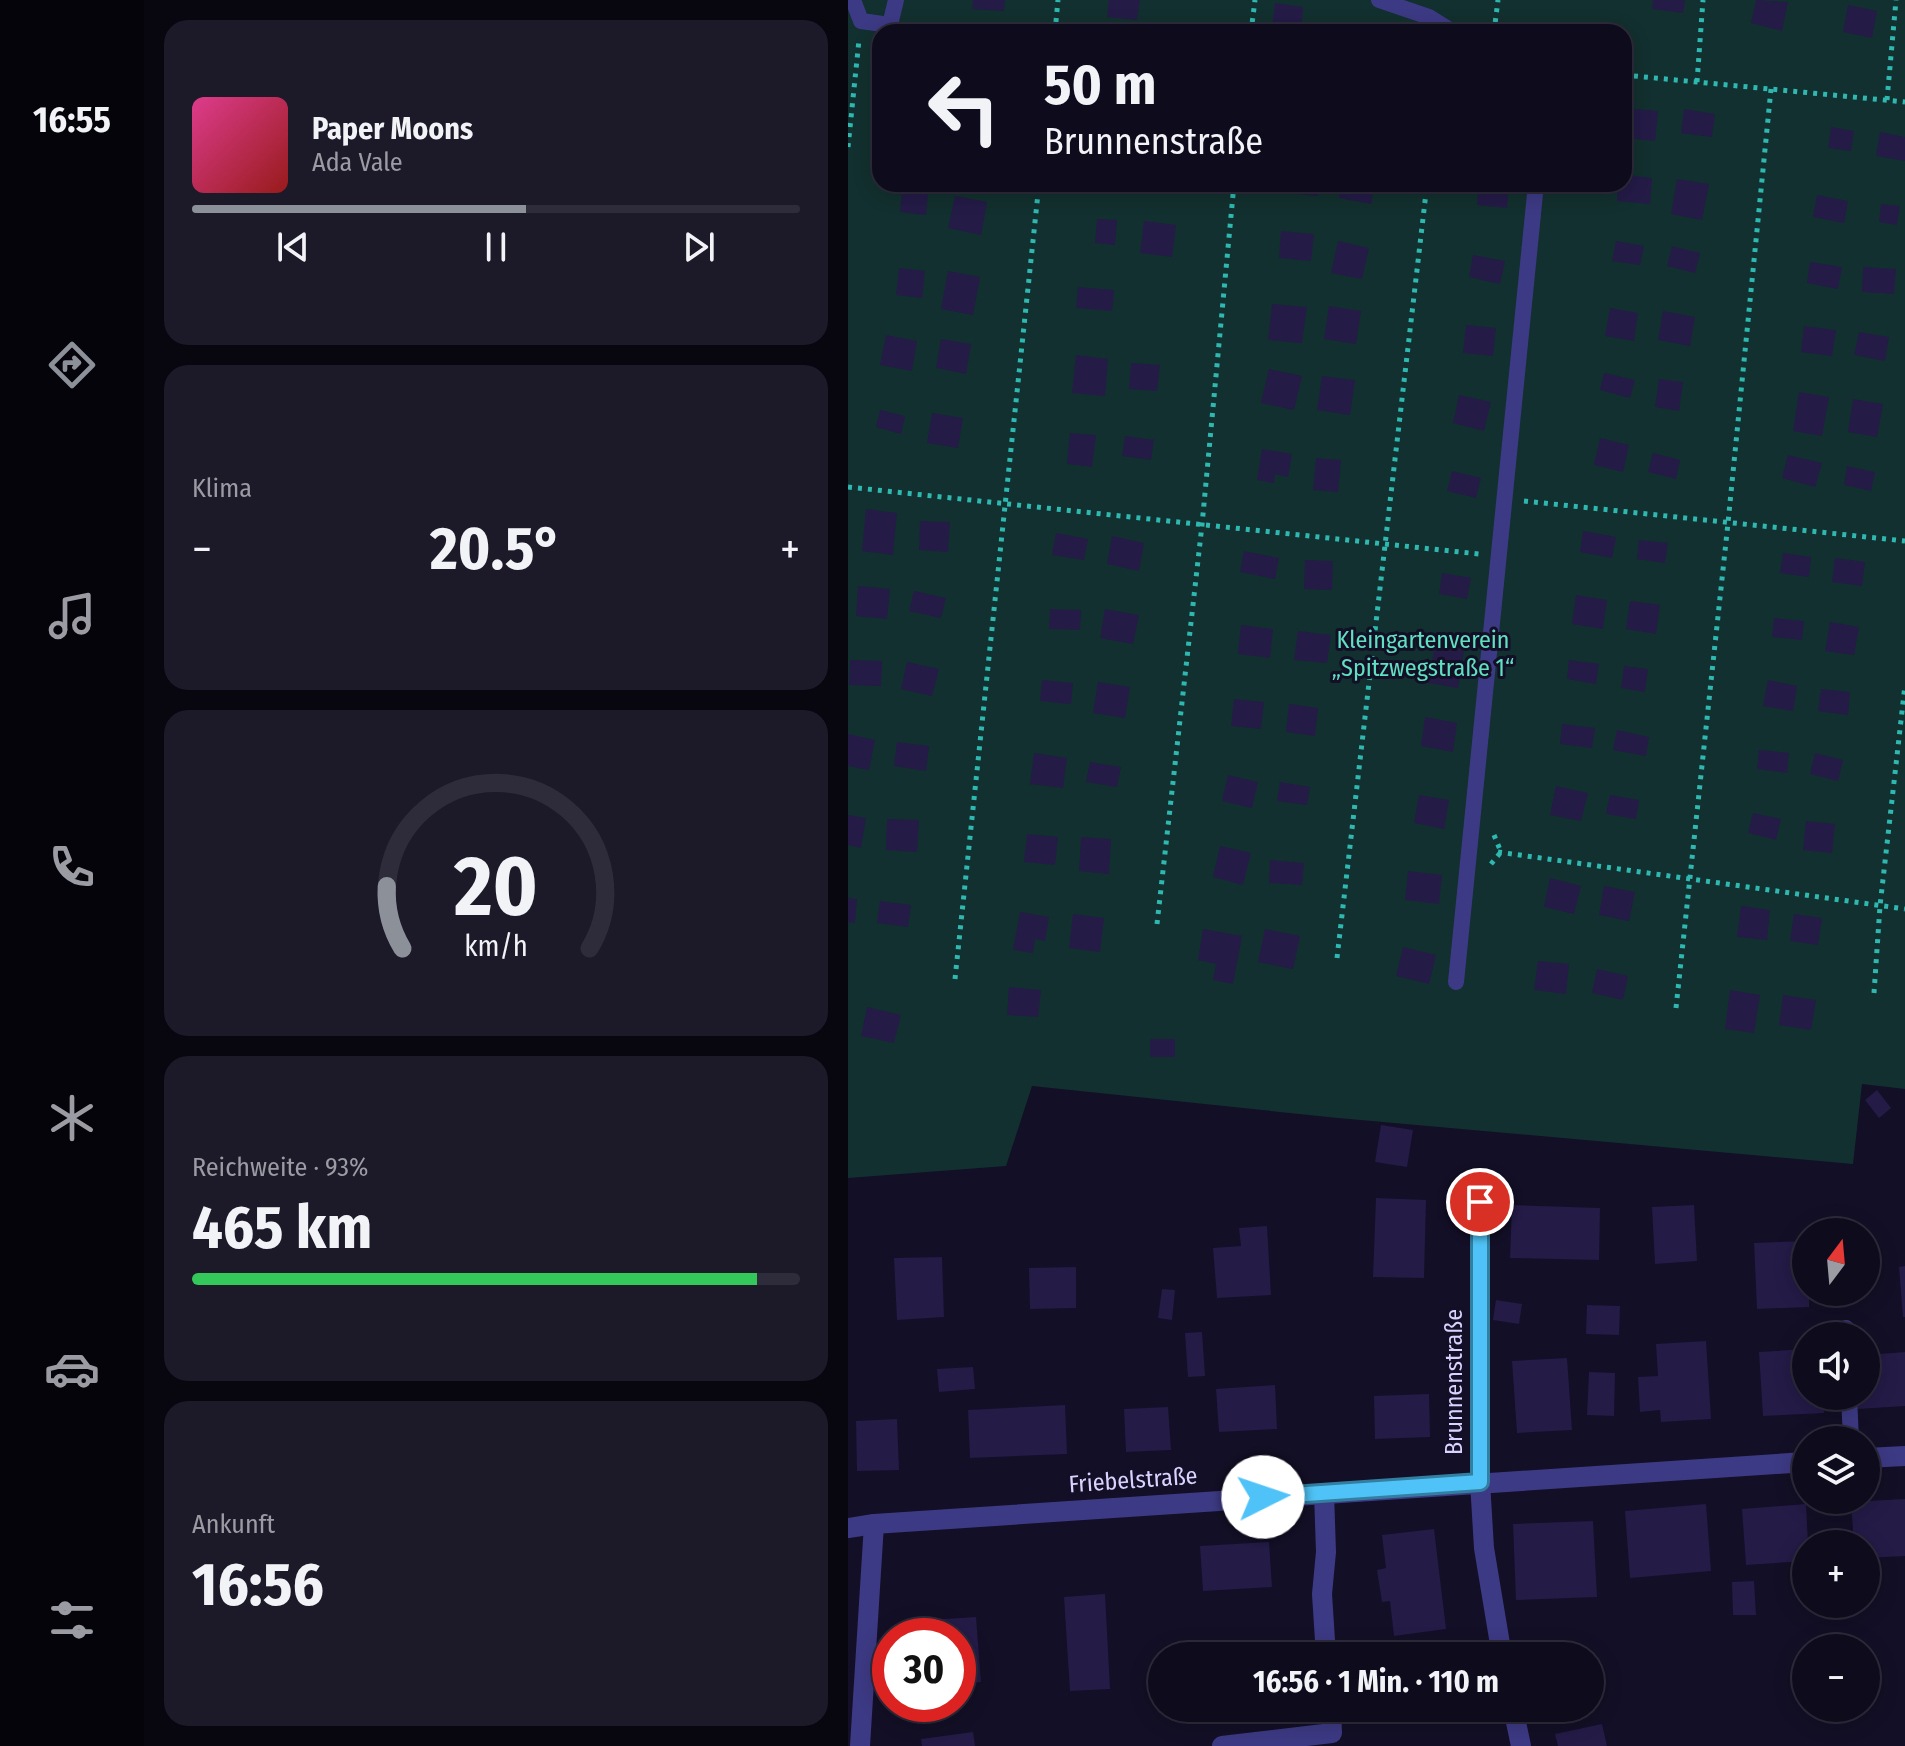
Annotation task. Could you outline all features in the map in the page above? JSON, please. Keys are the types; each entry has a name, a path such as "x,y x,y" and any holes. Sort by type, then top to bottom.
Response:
{"street":[{"name":"Brunnenstraße","path":"1480,1202 1480,1482 1484,1548 1500,1642"},
{"path":"1880,1457 1905,1456"},
{"name":"Friebelstraße","path":"848,1528 1792,1463"},
{"path":"1324,1493 1326,1552 1322,1594 1325,1642"},
{"path":"860,1746 874,1524"},
{"path":"1222,1746 1332,1733 1332,1722"},
{"path":"1516,1722 1521,1746"}],"lane":[{"path":"853,0 861,21 883,24"},
{"path":"890,24 896,0"},
{"path":"1379,0 1429,17 1440,24"},
{"path":"1456,982 1535,192"}],"path":[{"path":"1056,24 1058,0"},
{"path":"1252,24 1255,0"},
{"path":"1495,24 1498,0"},
{"path":"1697,82 1703,0"},
{"path":"1887,100 1896,0"},
{"path":"848,147 861,21"},
{"path":"1632,76 1905,102"},
{"path":"1676,1008 1771,89"},
{"path":"955,979 1038,192"},
{"path":"1157,924 1202,525 1233,192"},
{"path":"1337,958 1426,192"},
{"path":"848,487 1499,557"},
{"path":"1506,499 1905,541"},
{"path":"1874,993 1880,906 1905,685"},
{"path":"1470,848 1905,909"}],"green space":[{"name":"Kleingartenverein „Spitzwegstraße 1“","path":"848,0 1905,0 1905,1089 1862,1084 1853,1164 1338,1118 1032,1086 1006,1166 848,1178"}],"building":[{"path":"973,0 1005,0 1004,11 972,9"},
{"path":"1109,0 1140,0 1137,20 1107,17"},
{"path":"1653,0 1685,0 1683,13 1652,9"},
{"path":"1756,0 1788,2 1782,31 1751,23"},
{"path":"1275,3 1303,7 1302,24 1273,24"},
{"path":"1848,5 1877,11 1872,38 1843,32"},
{"path":"1632,109 1658,111 1655,141 1632,139"},
{"path":"1684,109 1715,114 1712,137 1681,133"},
{"path":"1831,127 1854,131 1851,151 1828,148"},
{"path":"1880,132 1905,137 1905,161 1876,156"},
{"path":"1632,176 1652,178 1650,204 1617,201 1618,192 1632,192"},
{"path":"1677,179 1709,184 1702,220 1671,214"},
{"path":"902,192 928,193 926,215 900,212"},
{"path":"1285,192 1318,192 1318,196"},
{"path":"1340,192 1373,192 1371,204 1339,198"},
{"path":"1478,192 1508,192 1507,208 1477,205"},
{"path":"1817,195 1848,201 1844,223 1813,217"},
{"path":"955,196 987,202 981,235 948,228"},
{"path":"1881,204 1900,206 1897,225 1879,222"},
{"path":"1097,219 1117,220 1115,245 1095,243"},
{"path":"1144,221 1176,225 1172,257 1140,253"},
{"path":"1281,231 1314,234 1311,261 1279,258"},
{"path":"1338,241 1369,248 1362,279 1331,273"},
{"path":"1616,241 1644,246 1640,265 1612,261"},
{"path":"1672,246 1700,253 1695,273 1667,266"},
{"path":"1473,255 1505,261 1500,284 1469,277"},
{"path":"1810,262 1842,267 1838,289 1807,283"},
{"path":"1863,267 1896,269 1894,294 1862,292"},
{"path":"899,268 925,271 922,298 896,295"},
{"path":"948,271 980,277 973,315 941,309"},
{"path":"1078,287 1114,290 1112,311 1076,308"},
{"path":"1272,304 1307,307 1302,343 1268,340"},
{"path":"1329,306 1361,311 1356,344 1324,339"},
{"path":"1610,308 1638,313 1634,341 1605,336"},
{"path":"1663,311 1695,317 1690,346 1658,340"},
{"path":"1466,325 1496,328 1493,356 1463,353"},
{"path":"1804,326 1836,330 1832,356 1801,352"},
{"path":"1859,332 1889,337 1885,361 1854,355"},
{"path":"886,335 917,341 912,371 880,365"},
{"path":"941,339 971,344 966,374 936,368"},
{"path":"1076,355 1108,359 1105,396 1072,393"},
{"path":"1131,363 1160,365 1157,391 1129,389"},
{"path":"1269,369 1302,376 1294,410 1261,403"},
{"path":"1604,373 1635,380 1630,398 1600,390"},
{"path":"1322,376 1355,380 1350,415 1317,410"},
{"path":"1659,379 1683,382 1679,411 1655,407"},
{"path":"1799,392 1829,397 1822,436 1793,431"},
{"path":"1459,395 1491,402 1484,431 1453,423"},
{"path":"1853,399 1883,404 1877,437 1848,432"},
{"path":"880,410 905,416 901,434 876,427"},
{"path":"932,413 963,418 958,448 927,443"},
{"path":"1070,433 1096,435 1092,467 1067,464"},
{"path":"1125,436 1154,440 1151,460 1122,456"},
{"path":"1600,438 1629,445 1623,472 1594,465"},
{"path":"1262,449 1292,454 1288,477 1275,474 1274,483 1257,480"},
{"path":"1653,453 1680,460 1676,479 1648,472"},
{"path":"1788,455 1822,463 1815,487 1782,478"},
{"path":"1316,458 1341,460 1338,492 1313,490"},
{"path":"1847,466 1875,472 1871,491 1844,485"},
{"path":"1452,471 1481,478 1476,498 1447,491"},
{"path":"866,509 897,513 893,555 862,551"},
{"path":"920,521 950,522 948,552 919,550"},
{"path":"1583,531 1616,537 1612,558 1580,552"},
{"path":"1056,533 1088,539 1084,560 1052,555"},
{"path":"1112,536 1144,543 1139,571 1107,564"},
{"path":"1639,540 1668,543 1665,563 1637,559"},
{"path":"1244,551 1279,558 1275,579 1240,572"},
{"path":"1783,553 1811,557 1809,577 1780,573"},
{"path":"1835,558 1865,562 1862,586 1832,582"},
{"path":"1305,560 1333,561 1332,590 1304,589"},
{"path":"1442,573 1471,578 1467,599 1439,594"},
{"path":"858,586 890,589 887,619 856,616"},
{"path":"914,591 946,598 941,618 909,611"},
{"path":"1576,595 1607,600 1603,629 1572,624"},
{"path":"1630,601 1660,605 1656,634 1626,629"},
{"path":"1050,609 1081,610 1080,630 1049,629"},
{"path":"1105,609 1139,615 1133,644 1100,638"},
{"path":"1774,618 1804,621 1802,640 1772,637"},
{"path":"1830,622 1859,627 1854,655 1825,651"},
{"path":"1241,625 1273,629 1270,658 1238,654"},
{"path":"1298,631 1331,635 1327,663 1294,660"},
{"path":"1435,645 1464,650 1458,688 1428,683"},
{"path":"850,660 882,661 881,686 849,685"},
{"path":"1569,660 1599,664 1596,684 1567,679"},
{"path":"907,662 939,669 932,696 901,689"},
{"path":"1624,666 1648,669 1645,692 1621,688"},
{"path":"1042,680 1073,683 1071,704 1040,701"},
{"path":"1768,680 1797,686 1793,711 1763,706"},
{"path":"1098,682 1130,687 1125,718 1093,713"},
{"path":"1821,689 1850,692 1848,715 1818,711"},
{"path":"1234,699 1264,702 1261,729 1231,726"},
{"path":"1289,704 1318,708 1315,736 1286,732"},
{"path":"1425,717 1457,723 1453,752 1421,746"},
{"path":"1562,724 1595,728 1592,748 1560,744"},
{"path":"1617,730 1649,737 1646,756 1613,750"},
{"path":"848,734 875,740 869,770 848,766"},
{"path":"897,742 929,746 926,771 894,766"},
{"path":"1759,750 1789,753 1787,773 1757,769"},
{"path":"1034,753 1067,758 1063,788 1030,784"},
{"path":"1815,753 1843,760 1838,781 1810,774"},
{"path":"1090,762 1121,767 1117,787 1086,782"},
{"path":"1228,775 1258,782 1252,808 1222,801"},
{"path":"1280,782 1310,787 1307,805 1277,801"},
{"path":"1556,786 1588,793 1581,821 1550,815"},
{"path":"1419,795 1449,800 1444,829 1414,823"},
{"path":"1610,795 1639,800 1636,819 1606,814"},
{"path":"1753,813 1781,819 1776,840 1748,833"},
{"path":"848,815 866,818 861,848 848,845"},
{"path":"887,819 919,820 917,852 886,850"},
{"path":"1806,821 1835,824 1832,853 1803,850"},
{"path":"1027,834 1058,837 1055,865 1024,862"},
{"path":"1081,837 1111,839 1109,874 1079,871"},
{"path":"1220,846 1251,853 1243,885 1213,877"},
{"path":"1270,860 1304,863 1302,885 1269,883"},
{"path":"1408,871 1442,875 1439,904 1405,900"},
{"path":"1550,878 1581,886 1574,914 1544,907"},
{"path":"1604,886 1635,892 1629,921 1599,915"},
{"path":"848,898 857,899 855,923 848,922"},
{"path":"880,901 911,905 908,927 877,923"},
{"path":"1741,906 1770,910 1767,940 1737,937"},
{"path":"1020,912 1049,917 1045,941 1035,939 1033,953 1013,950"},
{"path":"1073,914 1104,918 1100,952 1069,948"},
{"path":"1794,914 1822,918 1818,945 1790,941"},
{"path":"1203,929 1242,936 1233,984 1213,980 1216,964 1198,960"},
{"path":"1265,929 1300,936 1293,969 1258,962"},
{"path":"1403,947 1436,955 1429,984 1396,976"},
{"path":"1538,961 1569,964 1566,994 1534,990"},
{"path":"1597,969 1628,976 1623,1000 1592,993"},
{"path":"1009,987 1041,990 1038,1017 1007,1015"},
{"path":"1730,990 1760,995 1754,1033 1725,1029"},
{"path":"1783,995 1816,1000 1811,1030 1779,1025"},
{"path":"867,1007 901,1015 894,1043 861,1036"},
{"path":"1150,1039 1175,1039 1175,1057 1150,1057"},
{"path":"1877,1090 1891,1108 1879,1118 1865,1100"},
{"path":"1381,1125 1413,1130 1407,1167 1375,1162"},
{"path":"1376,1198 1426,1200 1424,1278 1373,1277"},
{"path":"1512,1205 1600,1208 1599,1260 1510,1258"},
{"path":"1694,1205 1697,1261 1655,1264 1652,1207"},
{"path":"1267,1226 1271,1295 1217,1298 1213,1248 1241,1246 1239,1228"},
{"path":"1792,1242 1792,1306 1809,1307 1757,1309 1754,1243"},
{"path":"942,1257 944,1317 897,1320 894,1258"},
{"path":"1905,1266 1905,1317 1903,1317 1899,1267"},
{"path":"1076,1267 1076,1308 1030,1309 1029,1268"},
{"path":"1162,1289 1175,1290 1172,1320 1158,1318"},
{"path":"1496,1300 1522,1304 1519,1324 1493,1320"},
{"path":"1587,1305 1620,1306 1619,1335 1586,1334"},
{"path":"1202,1332 1205,1376 1188,1377 1185,1333"},
{"path":"1706,1341 1711,1419 1661,1422 1660,1410 1640,1412 1638,1377 1658,1376 1656,1344"},
{"path":"1792,1350 1792,1410 1824,1410 1824,1413 1763,1416 1759,1352"},
{"path":"1905,1352 1905,1406 1880,1408 1880,1354"},
{"path":"1567,1358 1572,1430 1517,1433 1512,1361"},
{"path":"973,1367 975,1389 939,1392 937,1369"},
{"path":"1589,1372 1615,1373 1614,1416 1587,1415"},
{"path":"1275,1385 1277,1429 1219,1432 1216,1389"},
{"path":"1429,1394 1430,1437 1375,1439 1374,1396"},
{"path":"1065,1405 1067,1454 970,1458 968,1410"},
{"path":"1168,1407 1171,1450 1126,1452 1124,1409"},
{"path":"897,1419 899,1470 857,1471 856,1421"},
{"path":"1905,1499 1905,1556 1880,1557 1880,1530 1853,1530 1852,1514 1880,1514 1880,1500"},
{"path":"1706,1504 1711,1571 1630,1578 1625,1511"},
{"path":"1792,1505 1792,1514 1806,1514 1807,1530 1792,1530 1792,1562 1746,1565 1742,1509"},
{"path":"1593,1521 1597,1597 1516,1600 1513,1524"},
{"path":"1434,1529 1446,1629 1394,1636 1390,1601 1382,1602 1377,1570 1386,1568 1382,1535"},
{"path":"1269,1542 1272,1587 1203,1591 1200,1546"},
{"path":"1754,1581 1756,1615 1733,1615 1732,1582"},
{"path":"1105,1594 1110,1689 1070,1691 1064,1597"},
{"path":"976,1617 981,1682 976,1682 976,1618 960,1618"},
{"path":"1602,1724 1607,1746 1558,1746 1555,1734"},
{"path":"973,1732 975,1746 922,1746 921,1739"}],"route":[{"path":"1263,1497 1480,1482 1480,1202"}]}
